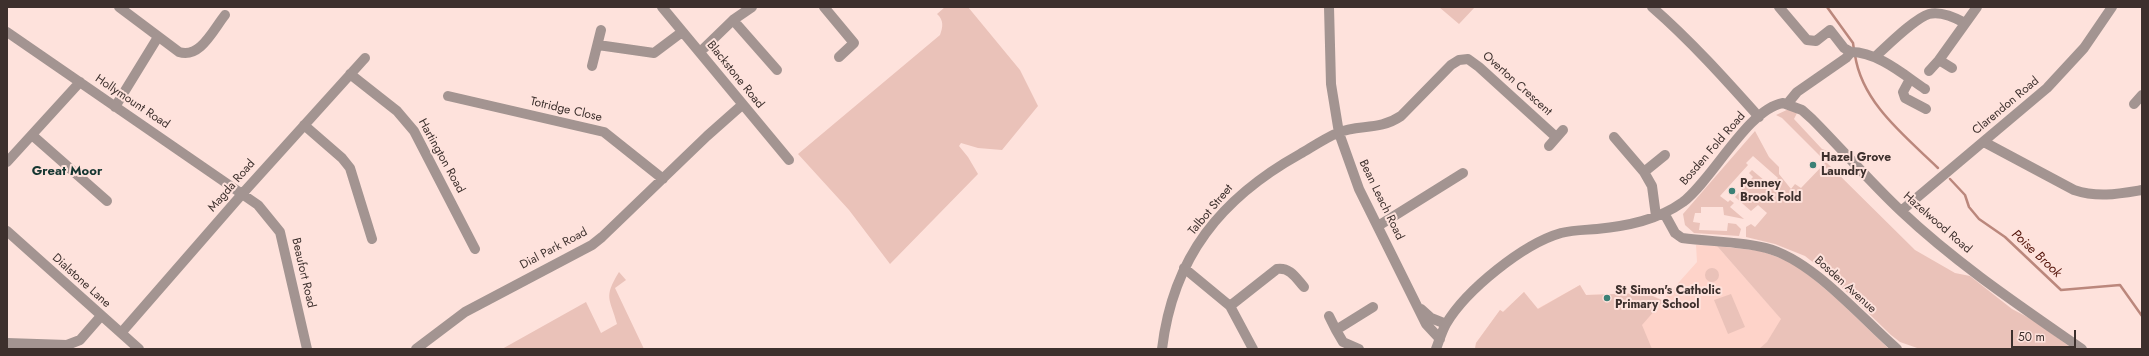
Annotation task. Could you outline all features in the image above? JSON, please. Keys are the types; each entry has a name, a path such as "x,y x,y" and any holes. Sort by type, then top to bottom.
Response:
{"street":[{"name":"Blackstone Road","path":"662,7 789,160"},
{"path":"700,52 733,20 752,7"},
{"path":"824,7 854,43 839,56"},
{"name":"Bean Leach Road","path":"1329,7 1331,84 1339,133 1359,189 1426,324 1438,344"},
{"path":"1652,7 1692,44 1758,117"},
{"path":"1779,7 1808,40 1816,41 1830,30 1844,48 1875,57 1925,89"},
{"path":"1928,71 1939,60 1977,7"},
{"name":"Clarendon Road","path":"1901,211 2048,88 2068,68 2098,29 2112,7"},
{"path":"122,8 179,52 190,54 201,46 225,16"},
{"path":"1875,57 1929,10 1965,23"},
{"path":"733,20 777,70"},
{"path":"592,66 601,30"},
{"name":"Hollymount Road","path":"7,32 243,193"},
{"path":"598,45 654,53 682,32"},
{"path":"115,107 158,37"},
{"path":"1788,103 1797,92 1856,52"},
{"name":"Magda Road","path":"121,333 243,193 365,58"},
{"name":"Overton Crescent","path":"1339,133 1392,123 1401,116 1451,65 1459,60 1468,59 1560,134 1549,146"},
{"path":"1939,60 1952,68"},
{"name":"Hartington Road","path":"350,74 397,111 414,131 475,249"},
{"path":"1910,79 1903,92 1905,98 1926,109"},
{"path":"7,162 80,82"},
{"path":"2134,104 2142,94"},
{"name":"Totridge Close","path":"448,96 604,132 663,179"},
{"name":"Bosden Fold Road","path":"1438,344 1446,324 1458,308 1512,258 1546,239 1577,230 1620,226 1660,215 1683,201 1705,181 1738,139 1758,117 1772,107 1788,103"},
{"name":"Hazelwood Road","path":"1788,103 1802,110 1812,119 1901,211 1994,287 2082,349"},
{"name":"Dial Park Road","path":"416,349 464,312 592,245 602,238 707,136 742,105"},
{"path":"304,125 342,158 350,168 372,239"},
{"name":"Talbot Street","path":"1162,349 1168,311 1184,268 1204,234 1237,197 1278,166 1339,133"},
{"path":"32,135 107,201"},
{"path":"1614,137 1644,172 1652,186 1660,215"},
{"path":"1984,142 2074,190 2088,195 2109,196 2142,190"},
{"path":"1644,172 1665,155"},
{"path":"1378,226 1463,173"},
{"name":"Beaufort Road","path":"243,193 262,209 280,232 285,248 307,349"},
{"name":"Bosden Avenue","path":"1660,215 1675,233 1682,238 1767,248 1798,261 1816,274 1897,349"},
{"name":"Dialstone Lane","path":"8,232 139,349"},
{"path":"1184,268 1230,306 1253,349"},
{"path":"1230,306 1277,269 1284,268 1290,271 1304,287"},
{"name":"Bean Leach Road","path":"1417,304 1431,318 1446,324"},
{"path":"1336,330 1373,307"},
{"path":"7,343 74,344 101,316"},
{"path":"1329,316 1343,342 1359,349"}],"shaded area":[{"path":"945,7 968,7 1020,70 1038,106 1002,150 978,148 961,143 959,146 968,157 978,174 890,264 849,210 798,154 940,35 942,24 941,19 937,14"},
{"path":"1439,7 1475,7 1459,24"},
{"path":"1791,108 1797,113 1794,119 1822,149 1828,151 1820,156 1782,118 1776,115"},
{"path":"1755,131 1769,157 1779,167 1779,174 1791,189 1795,184 1801,188 1826,162 1915,250 1955,273 1970,276 2012,309 2033,320 2073,349 1920,349 1900,342 1829,275 1805,256 1775,244 1746,237 1746,227 1751,224 1755,227 1767,213 1758,205 1751,211 1735,197 1753,177 1749,173 1752,170 1771,186 1778,178 1753,156 1746,163 1748,165 1720,196 1728,202 1730,200 1734,203 1730,207 1744,219 1724,215 1723,207 1701,207 1701,213 1695,213 1693,222 1700,223 1699,230 1727,231 1728,223 1736,224 1741,229 1739,236 1694,233 1685,225 1683,214"},
{"name":"St Simon's Catholic Primary School","path":"1696,245 1717,246 1808,349 1475,349 1476,343 1500,310 1503,312 1524,292 1537,309 1580,285 1586,295 1646,293 1663,300 1697,262"},
{"path":"1717,246 1761,251 1796,264 1838,300 1889,349 1759,349 1767,342 1781,319"},
{"path":"1709,268 1715,268 1719,272 1719,278 1715,282 1709,282 1705,278 1705,272"},
{"path":"619,272 626,280 615,288 644,349 502,349 586,302 601,333 617,324 610,303 609,293"},
{"path":"1580,285 1586,295 1646,293 1663,301 1642,325 1652,349 1475,349 1476,343 1500,310 1503,312 1524,292 1538,309"},
{"path":"1731,294 1745,327 1728,334 1714,300"}],"waterway":[{"name":"Poise Brook","path":"1827,7 1853,43 1854,50"},
{"name":"Poise Brook","path":"1855,55 1859,72 1866,88 1887,118 1938,168"},
{"name":"Poise Brook","path":"1950,179 1965,195 1969,207 1979,219 2005,237 2061,290 2120,285 2142,316"}],"place":[{"name":"Hazel Grove Laundry","path":"1813,165"},
{"name":"Penney Brook Fold","path":"1732,191"},
{"name":"St Simon's Catholic Primary School","path":"1607,298"}],"district":[{"name":"Great Moor","path":"67,172"}]}
